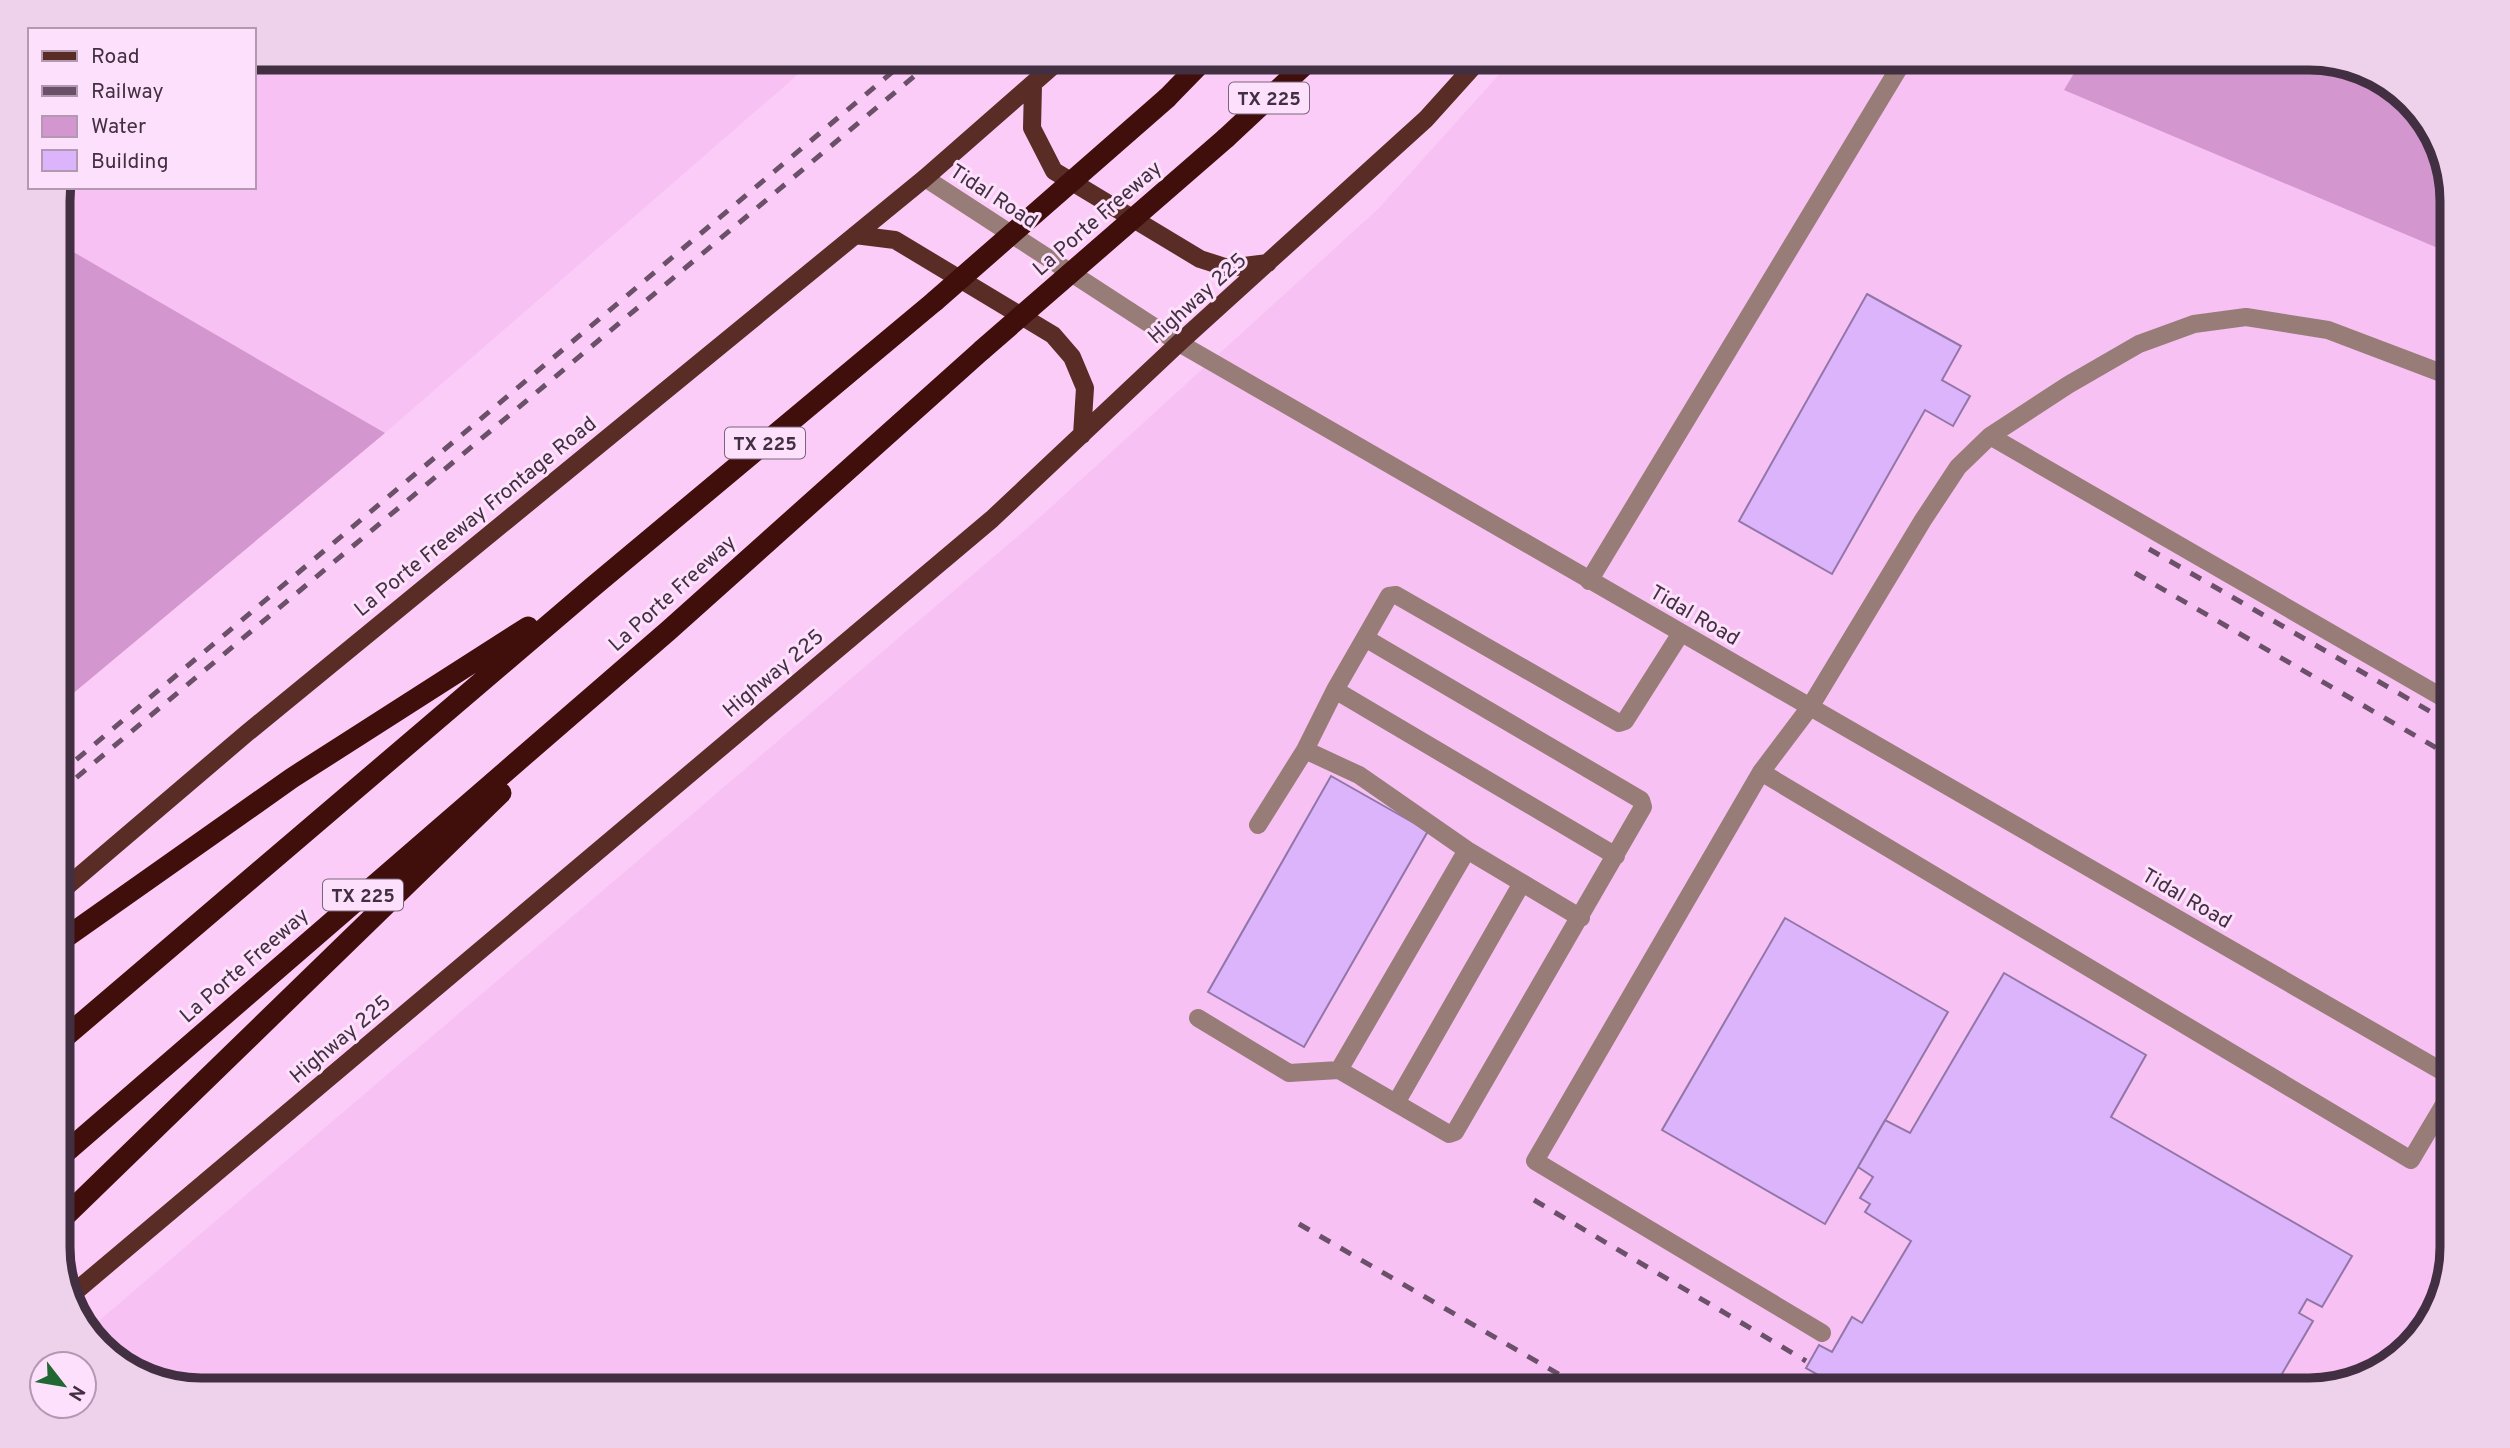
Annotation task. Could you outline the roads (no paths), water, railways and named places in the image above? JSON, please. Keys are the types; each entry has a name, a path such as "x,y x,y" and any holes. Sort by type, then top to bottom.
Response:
{"highway":[{"name":"TX 225","path":"70,1033 595,585 934,301 1167,98 1194,70"},
{"name":"La Porte Freeway","path":"70,1149 667,631 982,350 1226,138 1299,70"},
{"path":"70,935 292,778 595,585"},
{"path":"70,1211 667,631"}],"main road":[{"path":"925,178 1049,70"},
{"name":"Highway 225","path":"77,1290 992,519 1179,343 1426,119 1470,70"},
{"path":"1033,85 1032,128 1054,171 1200,259 1228,268 1268,263"},
{"name":"La Porte Freeway Frontage Road","path":"70,884 247,733 925,178"},
{"path":"855,235 895,240 1053,335 1072,357 1084,388 1082,435"}],"street":[{"path":"1589,581 1898,70"},
{"name":"Tidal Road","path":"925,178 1179,343 2440,1070"},
{"path":"1822,1333 1535,1161 1761,772 1810,707 1923,520 1958,467 1990,436 2068,385 2139,344 2194,324 2246,317 2328,330 2440,372"},
{"path":"1990,436 2440,696"},
{"path":"1258,825 1305,750 1335,690 1390,596 1396,595 1619,723 1625,721 1681,633"},
{"path":"1198,1018 1289,1073 1339,1070 1449,1134 1455,1132 1643,807 1642,800 1365,638"},
{"path":"1335,690 1616,856"},
{"path":"1305,750 1359,775 1467,850 1581,918"},
{"path":"1761,772 2411,1160 2440,1111"},
{"path":"1339,1070 1467,850"},
{"path":"1396,1103 1522,883"}],"water":[{"path":"2076,70 2309,70 2343,74 2359,80 2389,97 2402,108 2427,143 2440,192 2440,249 2064,90"},
{"path":"70,250 385,433 70,696"}],"railway":[{"path":"70,765 895,70"},
{"path":"70,783 922,70"},
{"path":"2149,549 2440,717"},
{"path":"2135,573 2440,750"},
{"path":"1534,1200 1806,1361"},
{"path":"1299,1224 1565,1378"}]}
